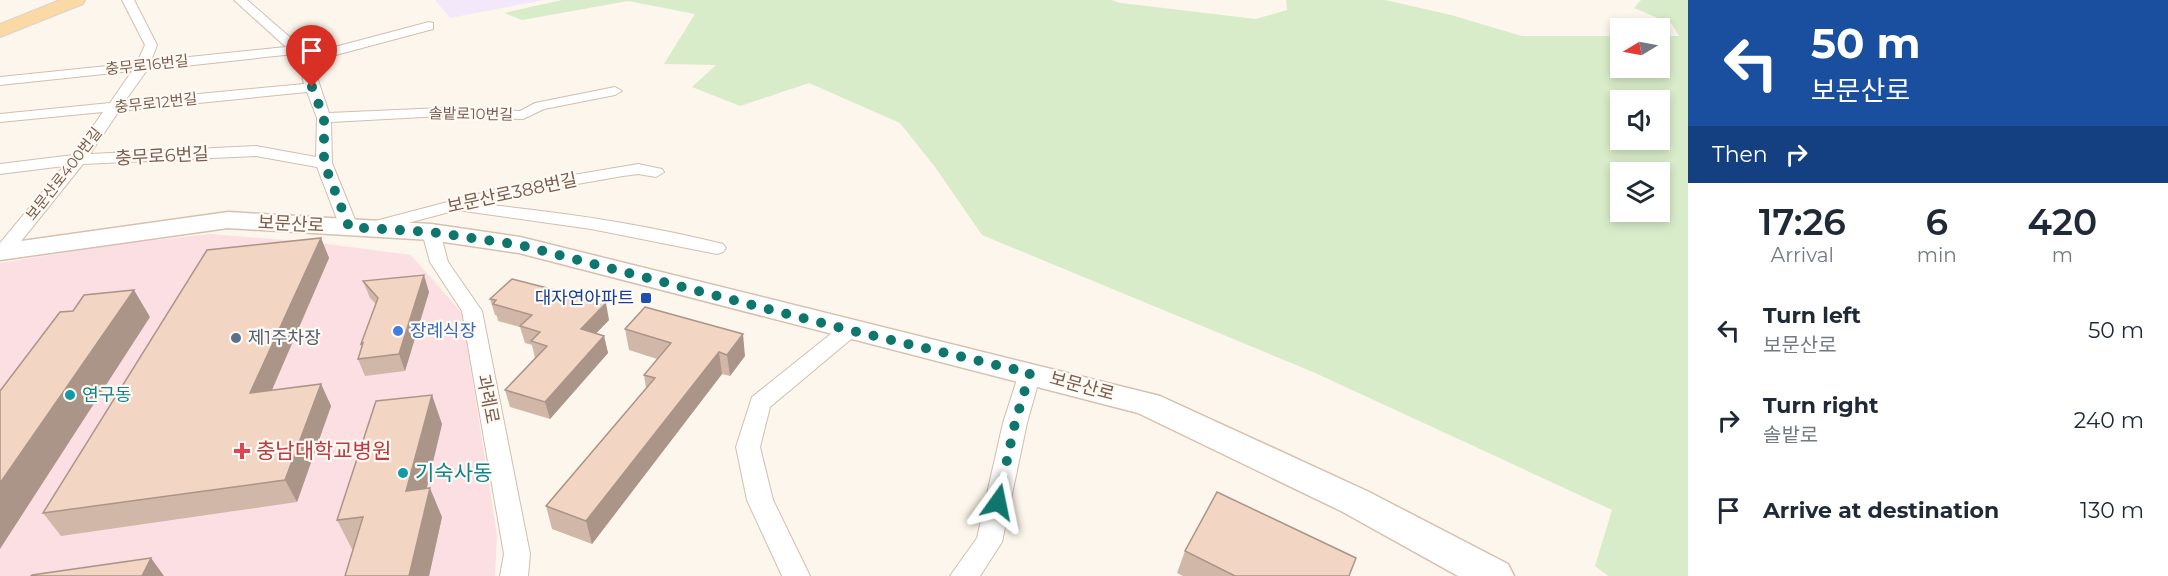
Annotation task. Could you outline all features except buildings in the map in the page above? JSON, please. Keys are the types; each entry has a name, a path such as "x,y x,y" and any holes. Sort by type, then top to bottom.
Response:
{"main road":[{"path":"6,27 76,0"},
{"name":"보문산로","path":"2,252 228,220 431,232 520,245 1148,404 1354,501 1494,576"}],"street":[{"name":"보문산로400번길","path":"2,252 78,159 143,65 151,45 128,0"},
{"path":"240,0 299,53 324,118 324,163 359,228"},
{"name":"충무로16번길","path":"0,81 143,65 332,52 429,26"},
{"name":"충무로12번길","path":"0,118 312,87"},
{"name":"솔밭로10번길","path":"324,118 442,112 523,116 540,106 615,91"},
{"name":"충무로6번길","path":"0,169 78,159 256,151 324,163"},
{"name":"보문산로388번길","path":"359,228 508,191 638,169 656,172"},
{"path":"449,206 527,214 650,234 717,248"},
{"name":"과례로","path":"431,232 439,262 472,311 517,554 514,576"},
{"path":"796,576 760,500 748,447 760,403 849,330"},
{"path":"964,576 990,543 1015,423 1030,373"}],"shaded area":[{"path":"435,0 544,0 450,18"},
{"name":"충남대학교병원","path":"210,234 320,243 411,255 462,313 497,535 495,576 0,576 0,263 112,245"}],"green space":[{"path":"562,0 1111,0 1256,19 1287,10 1286,0 1385,0 1451,15 1522,36 1610,36 1610,78 1670,78 1670,36 1679,36 1670,23 1670,18 1658,18 1634,8 1641,0 1688,0 1688,576 1608,576 1595,566 1612,510 1313,372 982,235 935,167 900,123 809,83 740,106 692,87 716,65 664,64 695,14 628,1 522,20 504,13"}],"place":[{"name":"대자연아파트","path":"646,298"},
{"name":"장례식장","path":"398,331"},
{"name":"제1주차장","path":"236,338"},
{"name":"연구동","path":"70,395"},
{"name":"충남대학교병원","path":"242,451"},
{"name":"기숙사동","path":"403,473"}],"route":[{"path":"312,87 324,118 324,163 349,227 431,232 520,245 849,330 1030,373 1015,423 998,502"}]}
